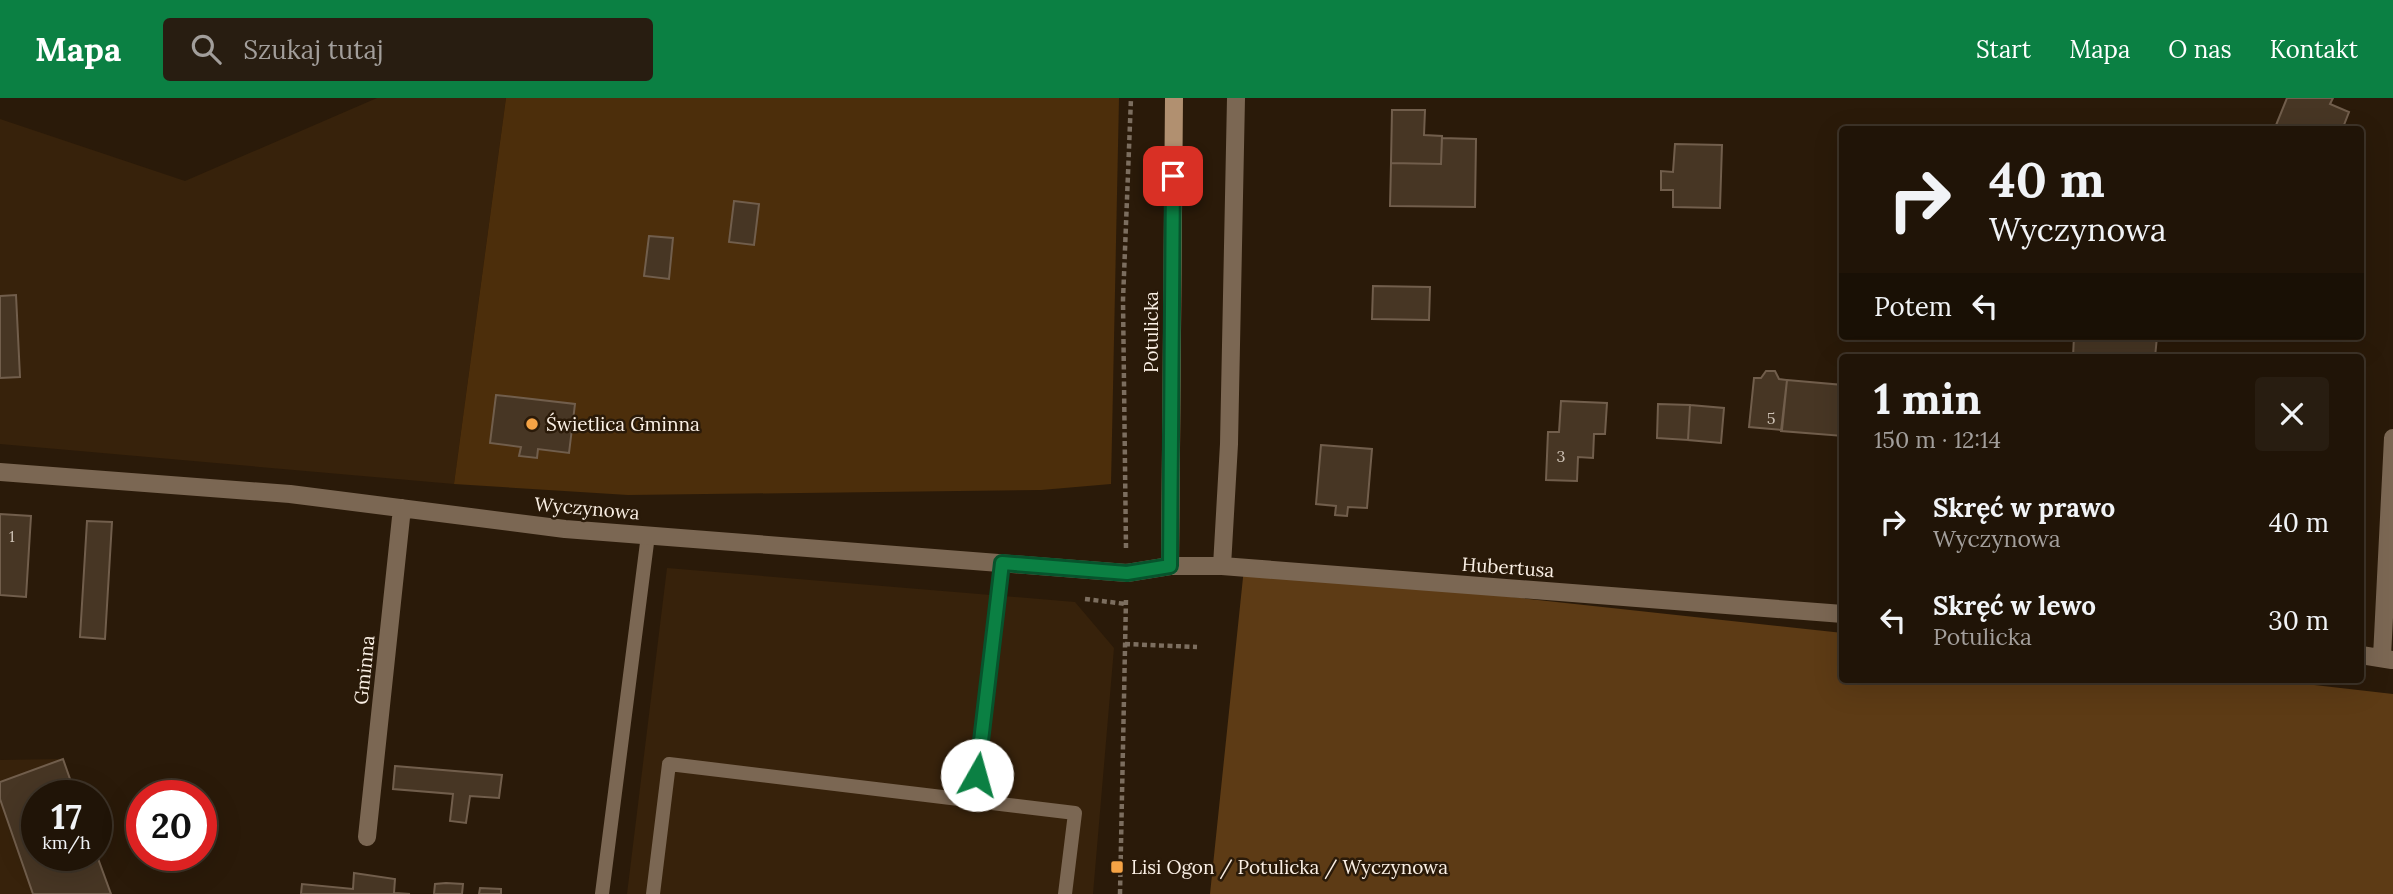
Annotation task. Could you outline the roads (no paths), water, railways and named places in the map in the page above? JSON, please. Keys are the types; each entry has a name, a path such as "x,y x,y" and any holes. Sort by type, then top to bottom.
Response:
{"street":[{"name":"Potulicka","path":"1170,566 1174,98"},
{"path":"1222,566 1229,444 1236,98"},
{"path":"2364,655 2387,658 2393,438"},
{"name":"Wyczynowa","path":"0,472 290,494 648,535 1127,573 1170,566"},
{"name":"Gminna","path":"367,836 402,508"},
{"name":"Hubertusa","path":"1170,566 1222,566 1839,614"}],"lane":[{"path":"602,894 648,535"},
{"path":"974,801 1002,563"},
{"path":"653,894 669,764 1075,813 1065,894"}],"place":[{"name":"Świetlica Gminna","path":"532,424"},
{"name":"Lisi Ogon / Potulicka / Wyczynowa","path":"1117,867"}]}
